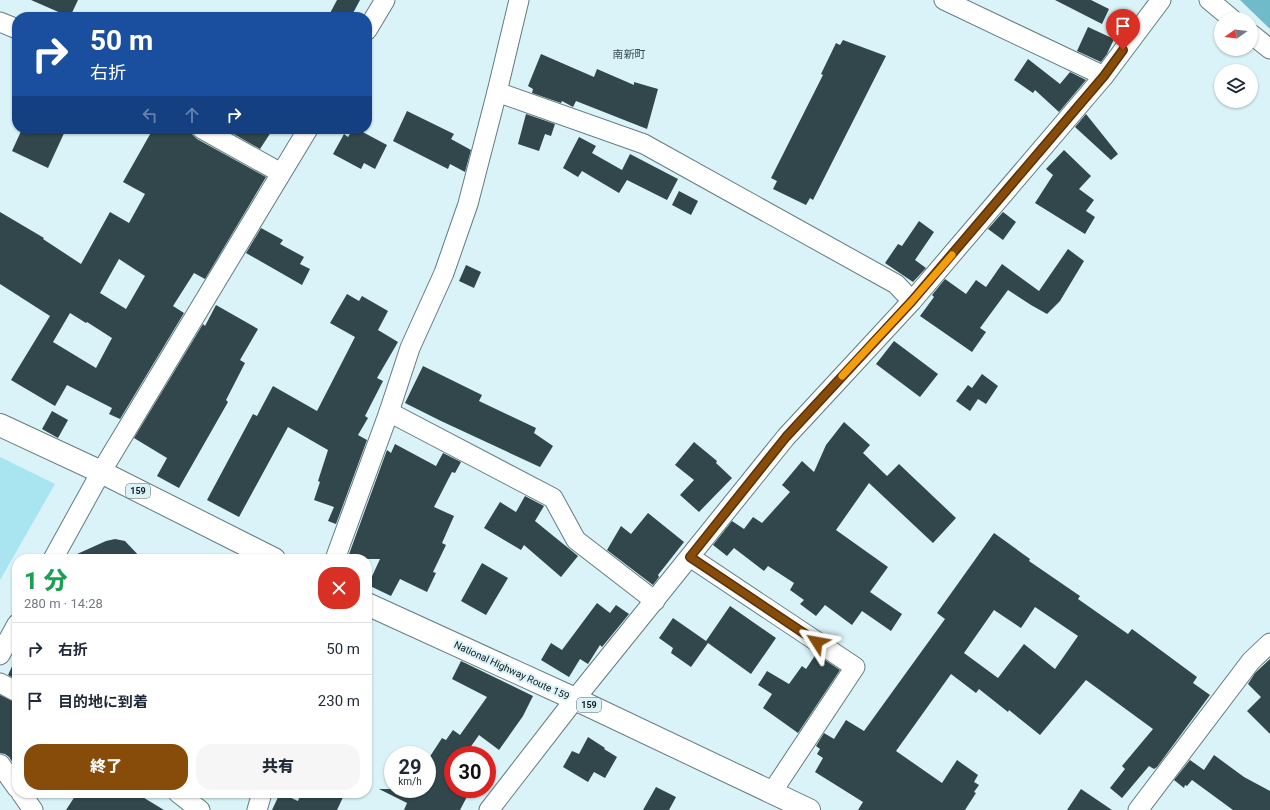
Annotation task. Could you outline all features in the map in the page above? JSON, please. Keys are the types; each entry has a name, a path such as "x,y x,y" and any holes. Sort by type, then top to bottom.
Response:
{"highway":[{"name":"159","path":"0,424 264,554"},
{"name":"National Highway Route 159","path":"372,606 575,699 809,810"}],"street":[{"path":"372,22 385,0"},
{"path":"337,554 389,412 410,348 444,273 468,204 519,0"},
{"path":"944,0 1104,76"},
{"path":"489,810 575,699 786,437 912,301 1104,76 1162,0"},
{"path":"1209,0 1224,12"},
{"path":"0,22 12,27"},
{"path":"1258,40 1270,49"},
{"path":"497,92 644,144 896,284 912,301"},
{"path":"211,134 281,173"},
{"path":"56,554 100,472 305,134"},
{"path":"389,412 553,498 576,540 654,601"},
{"path":"690,557 855,667 772,792"},
{"path":"0,655 12,633"},
{"path":"1138,810 1251,661 1270,643"},
{"path":"0,683 12,689"},
{"path":"0,764 12,781"},
{"path":"25,798 33,810"},
{"path":"184,798 200,810"},
{"path":"257,810 261,798"}],"shaded area":[{"path":"1240,0 1270,0 1270,29 1258,17 1258,12 1252,12"},
{"path":"0,457 55,484 15,554 12,554 12,559 0,580"}],"building":[{"path":"31,0 78,0 72,12 59,12"},
{"path":"337,0 360,0 354,12 331,12"},
{"path":"1055,0 1091,0 1109,9 1102,24"},
{"path":"1088,27 1114,39 1107,54 1101,62 1077,51"},
{"path":"843,40 886,56 813,200 810,198 806,205 773,189 777,181 771,178 823,75 821,74 836,43 840,45"},
{"path":"541,54 594,77 597,69 634,85 634,82 658,89 647,129 576,101 573,107 562,101 561,103 532,93 533,89 528,86"},
{"path":"1028,59 1060,84 1070,72 1086,80 1059,112 1035,90 1033,93 1014,80"},
{"path":"407,111 454,134 451,139 471,150 465,172 450,164 448,169 393,141"},
{"path":"526,114 555,124 551,136 545,134 539,151 518,144"},
{"path":"1086,114 1118,154 1111,160 1075,127"},
{"path":"20,134 64,134 48,168 12,151"},
{"path":"150,134 192,134 197,139 266,177 205,279 194,273 173,306 184,313 120,419 109,414 112,408 67,385 55,406 11,380 50,316 0,284 0,212 44,238 43,239 81,264 110,212 129,223 145,194 123,182","holes":["119,259 145,276 126,309 100,293","70,313 86,323 87,322 112,338 96,368 53,342"]},
{"path":"234,134 270,134 260,149"},
{"path":"344,134 348,137 350,134 366,134 387,145 375,169 364,163 361,169 333,154"},
{"path":"579,137 596,146 592,153 622,170 630,154 678,179 667,200 627,180 619,193 582,171 578,177 563,168"},
{"path":"1064,150 1091,176 1079,189 1094,200 1086,211 1095,217 1085,234 1035,203 1053,175 1046,169"},
{"path":"679,191 698,201 691,215 672,205"},
{"path":"1003,212 1016,222 1003,240 988,229"},
{"path":"919,221 934,232 915,260 926,268 913,282 885,263 898,244 902,246"},
{"path":"261,228 283,240 280,244 304,257 300,264 310,269 302,285 246,253"},
{"path":"1068,249 1084,261 1060,301 1047,314 1008,290 980,328 986,332 972,352 920,316 934,297 932,295 945,279 966,294 976,280 986,287 1002,264 1039,291"},
{"path":"466,265 481,272 474,288 459,281"},
{"path":"347,294 359,301 362,296 388,311 378,330 398,342 377,378 383,381 365,416 368,418 358,435 367,440 336,524 328,521 334,507 314,500 320,482 318,481 328,450 288,427 239,517 207,500 253,414 257,416 273,386 317,411 355,337 330,323"},
{"path":"216,305 258,329 240,360 245,363 226,400 228,402 179,488 157,476 167,458 134,438 203,324 205,326"},
{"path":"894,341 938,374 920,397 876,364"},
{"path":"423,366 482,395 479,401 536,428 534,433 553,446 540,467 405,403"},
{"path":"982,374 998,386 986,404 978,399 970,411 956,401 968,385 972,388"},
{"path":"52,411 68,420 58,438 42,429"},
{"path":"844,422 870,445 863,453 887,476 899,464 956,518 933,543 869,483 836,530 888,567 870,592 902,614 891,631 862,611 852,625 825,605 816,616 800,604 804,600 790,590 794,583 768,566 764,571 734,548 727,556 713,545 732,521 744,529 753,517 762,523 790,492 782,485 802,461 814,472 826,445"},
{"path":"694,442 717,461 716,463 732,478 699,512 680,495 694,480 675,465"},
{"path":"395,444 436,466 443,453 461,462 455,473 452,472 434,507 454,516 442,543 446,545 433,572 436,573 427,592 400,579 391,596 372,587 372,576 380,559 372,559 372,554 349,554 387,450 391,453"},
{"path":"525,496 544,506 535,521 578,556 561,577 524,545 521,550 484,528 500,502 516,512"},
{"path":"648,513 684,542 658,575 659,577 653,585 607,550 621,526 631,534"},
{"path":"994,533 1030,559 1029,561 1080,596 1078,599 1128,634 1132,629 1197,677 1193,683 1210,695 1157,767 1154,769 1149,766 1122,798 1110,788 1125,769 1122,766 1153,729 1086,680 1040,735 1009,710 1008,712 979,689 976,693 951,674 896,751 942,783 957,760 978,775 974,782 979,785 974,792 976,793 965,810 858,810 863,802 815,772 823,758 817,754 820,749 816,746 824,733 834,739 846,720 864,731 945,619 937,613","holes":["1035,607 1078,636 1055,669 1024,644 998,678 964,653 994,610 1021,628"]},
{"path":"115,539 125,541 137,554 77,554 106,541"},
{"path":"482,563 508,578 486,615 461,601"},
{"path":"597,603 610,613 616,605 629,614 602,647 600,645 588,664 580,659 569,677 541,660 551,643 562,650"},
{"path":"730,606 776,638 751,674 708,643 691,667 671,653 673,648 659,638 673,618 706,641"},
{"path":"816,654 840,670 798,733 763,708 772,694 758,685 767,671 789,684 802,666 806,669"},
{"path":"1270,659 1270,734 1247,711 1261,697 1248,684 1255,673"},
{"path":"461,661 533,696 523,716 499,750 496,746 494,746 479,735 471,746 444,746 444,798 466,798 460,810 404,810 407,803 397,798 436,798 436,747 442,738 446,740 453,730 460,735 487,697 452,679"},
{"path":"12,667 12,677 8,675"},
{"path":"0,695 12,701 12,762 5,754 0,753"},
{"path":"588,737 617,757 605,778 594,772 588,782 563,767 572,751 579,754"},
{"path":"1214,755 1244,777 1270,791 1270,810 1233,810 1192,780 1187,786 1185,785 1184,788 1174,780 1190,760 1204,770"},
{"path":"656,787 676,797 669,810 643,810"},
{"path":"1081,789 1112,810 1067,810"},
{"path":"74,798 144,798 164,810 66,810"},
{"path":"278,798 291,798 298,801 299,798 343,798 337,810 272,810"}],"slow traffic":[{"path":"842,376 912,301 952,255"}],"district":[{"name":"南新町","path":"629,54"}],"route":[{"path":"817,642 690,557 786,437 912,301 1104,76 1123,50"}]}
